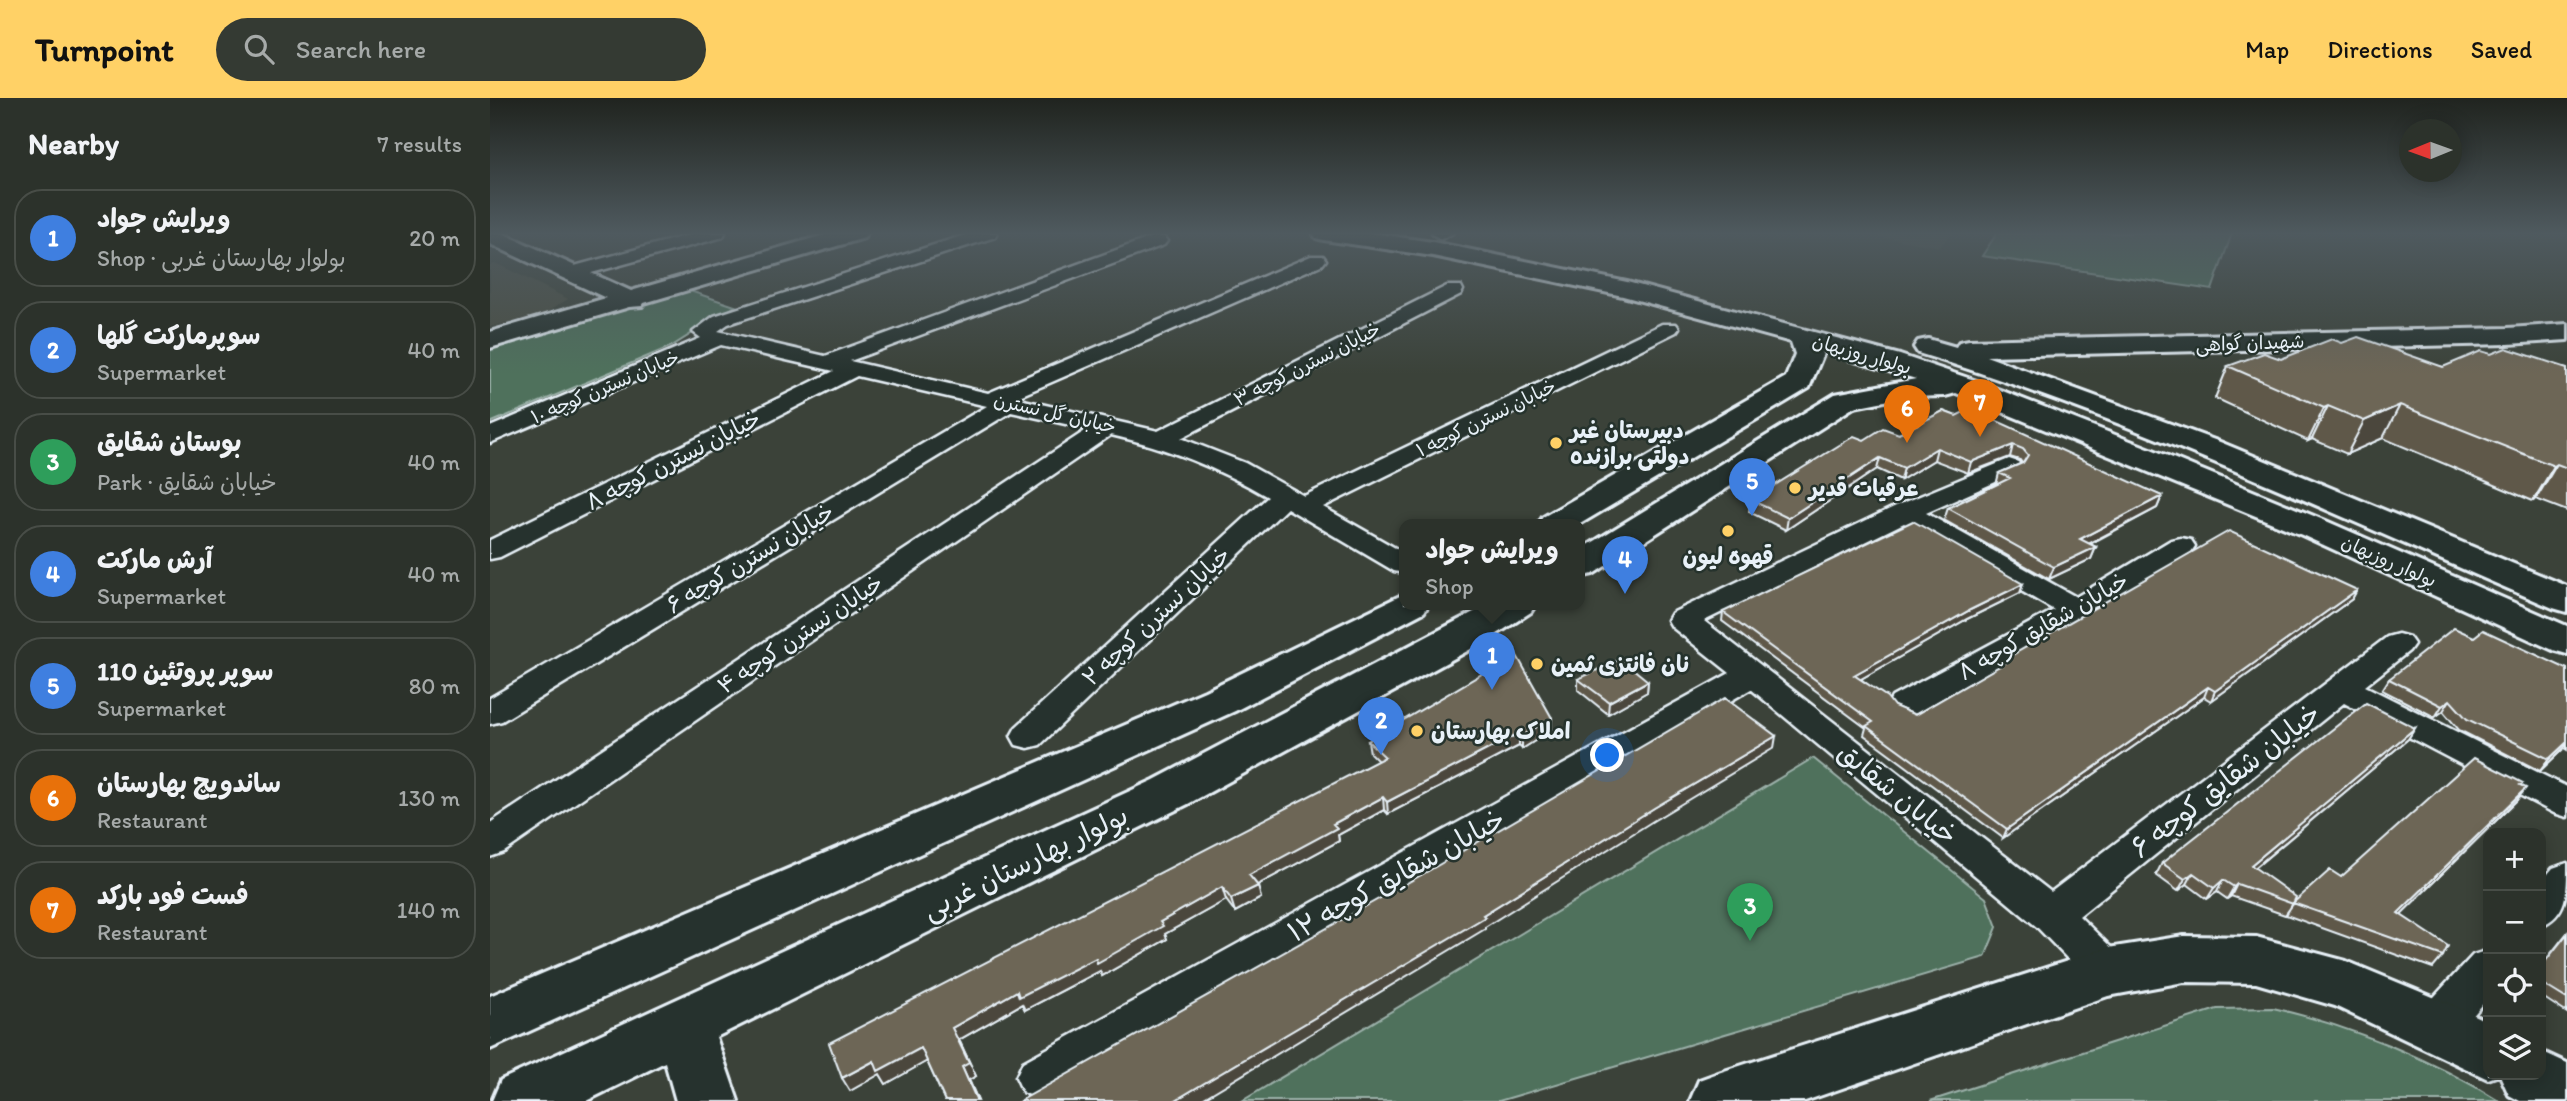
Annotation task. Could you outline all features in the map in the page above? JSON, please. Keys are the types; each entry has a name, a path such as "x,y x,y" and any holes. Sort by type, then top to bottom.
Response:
{"street":[{"path":"590,280 633,300"},
{"path":"490,340 700,280"},
{"name":"خیابان نسترن کوچه ۱۰","path":"490,436 720,329 858,280"},
{"path":"828,362 1052,280"},
{"name":"خیابان نسترن کوچه ۶","path":"490,713 1000,401 1272,280"},
{"name":"بولوار روزبهان","path":"1582,280 1627,289 1890,361 2567,600"},
{"name":"بولوار روزبهان","path":"1665,280 1840,323"},
{"name":"خیابان نسترن کوچه ۳","path":"1161,439 1454,290"},
{"name":"خیابان نسترن کوچه ۱","path":"1294,502 1669,328"},
{"name":"خیابان گل نسترن","path":"720,329 856,369 1110,425 1161,439 1236,468 1399,562"},
{"name":"شهیدان گواهی","path":"1919,344 2217,344 2567,332"},
{"path":"1799,382 1809,354 1803,337"},
{"name":"بولوار روزبهان","path":"1919,344 2034,380 2328,516 2567,641"},
{"name":"خیابان نسترن کوچه ۸","path":"490,551 856,369"},
{"path":"1564,519 1799,382 1832,385 1843,392 1845,400"},
{"path":"1585,563 1845,400 1905,388 1967,387"},
{"name":"خیابان نسترن کوچه ۴","path":"490,842 1110,425"},
{"path":"1905,512 2009,467"},
{"name":"خیابان نسترن کوچه ۲","path":"1028,736 1294,502"},
{"path":"1905,512 2076,610"},
{"name":"خیابان شقایق","path":"1905,512 1683,620 2051,915 2108,972"},
{"name":"خیابان شقایق کوچه ۸","path":"1904,705 2076,610 2181,545"},
{"path":"490,1023 1220,701 1399,610"},
{"name":"بولوار بهارستان غربی","path":"523,1101 1171,792 1477,629 1507,610"},
{"name":"خیابان شقایق کوچه ۶","path":"2051,915 2398,644"},
{"name":"خیابان شقایق کوچه ۱۲","path":"1039,1077 1753,674"},
{"path":"2343,689 2567,803"},
{"path":"2546,903 2567,879"},
{"path":"1721,1101 2108,972 2184,959 2256,960 2346,985 2437,1025 2483,1049"},
{"path":"2437,1025 2483,974"},
{"path":"684,1026 707,1101"},
{"path":"2539,1080 2567,1095"}],"shaded area":[{"path":"490,280 529,280 568,299 544,314 490,327"}],"green space":[{"path":"2143,280 2216,280 2212,290"},
{"path":"690,291 735,306 672,346 490,423 490,348"},
{"path":"1813,758 1986,898 1997,927 1985,957 1499,1101 1242,1101"},
{"path":"2273,1008 2331,1024 2390,1045 2499,1101 1930,1101 2217,1009"}],"building":[{"path":"2358,337 2443,367 2481,351 2491,354 2506,348 2567,368 2567,468 2557,464 2554,466 2400,405 2364,421 2328,406 2324,408 2228,366 2264,353 2281,359 2332,339 2342,343"},
{"path":"1943,411 1956,416 1964,412 1976,417 1982,414 2162,496 2080,539 2096,547 2054,567 1948,508 2010,478 1999,473 2023,463 2028,455 2023,449 2013,445 1971,462 1937,448 1904,468 1880,458 1788,518 1751,500 1854,436 1864,440 1883,428 1899,434"},
{"path":"1913,521 2023,584 1970,610 1854,675 1887,697 1894,706 1915,715 2010,660 2007,658 2229,531 2357,590 2215,691 2208,687 2007,829 1866,726 1873,722 1723,612"},
{"path":"2454,628 2474,637 2483,630 2567,669 2567,742 2549,759 2467,719 2450,700 2442,706 2389,679"},
{"path":"1516,654 1552,718 1522,736 1519,733 1387,802 1383,797 1333,824 1337,828 1249,875 1258,886 1231,899 1222,887 1160,922 1163,926 1097,963 1096,958 1019,997 1017,991 952,1028 969,1063 962,1067 977,1101 945,1101 921,1048 878,1071 874,1061 842,1078 829,1043 1385,757 1368,741"},
{"path":"1621,659 1648,681 1609,702 1578,679"},
{"path":"1725,698 1776,736 1654,808 1483,915 1485,917 1174,1101 1020,1101 1423,874"},
{"path":"2366,703 2415,728 2251,865 2296,897 2293,904 2237,884 2234,887 2223,880 2214,888 2193,873 2185,879 2162,863"},
{"path":"2474,758 2523,783 2520,785 2526,788 2398,913 2448,946 2443,956 2293,903 2330,870 2341,877"},
{"path":"2567,934 2567,999 2546,986 2546,961"}],"place":[{"name":"فست فود بارکد","path":"1980,437"},
{"name":"دبیرستان غیر دولتی برازنده","path":"1556,443"},
{"name":"ساندویچ بهارستان","path":"1907,443"},
{"name":"عرقیات قدیر","path":"1795,488"},
{"name":"سوپر پروتئین 110","path":"1752,516"},
{"name":"قهوه لیون","path":"1728,531"},
{"name":"آرش مارکت","path":"1625,594"},
{"name":"نان فانتزی ثمین","path":"1537,664"},
{"name":"ویرایش جواد","path":"1492,690"},
{"name":"املاک بهارستان","path":"1417,731"},
{"name":"سوپرمارکت گلها","path":"1381,755"},
{"name":"بوستان شقایق","path":"1750,941"}]}
